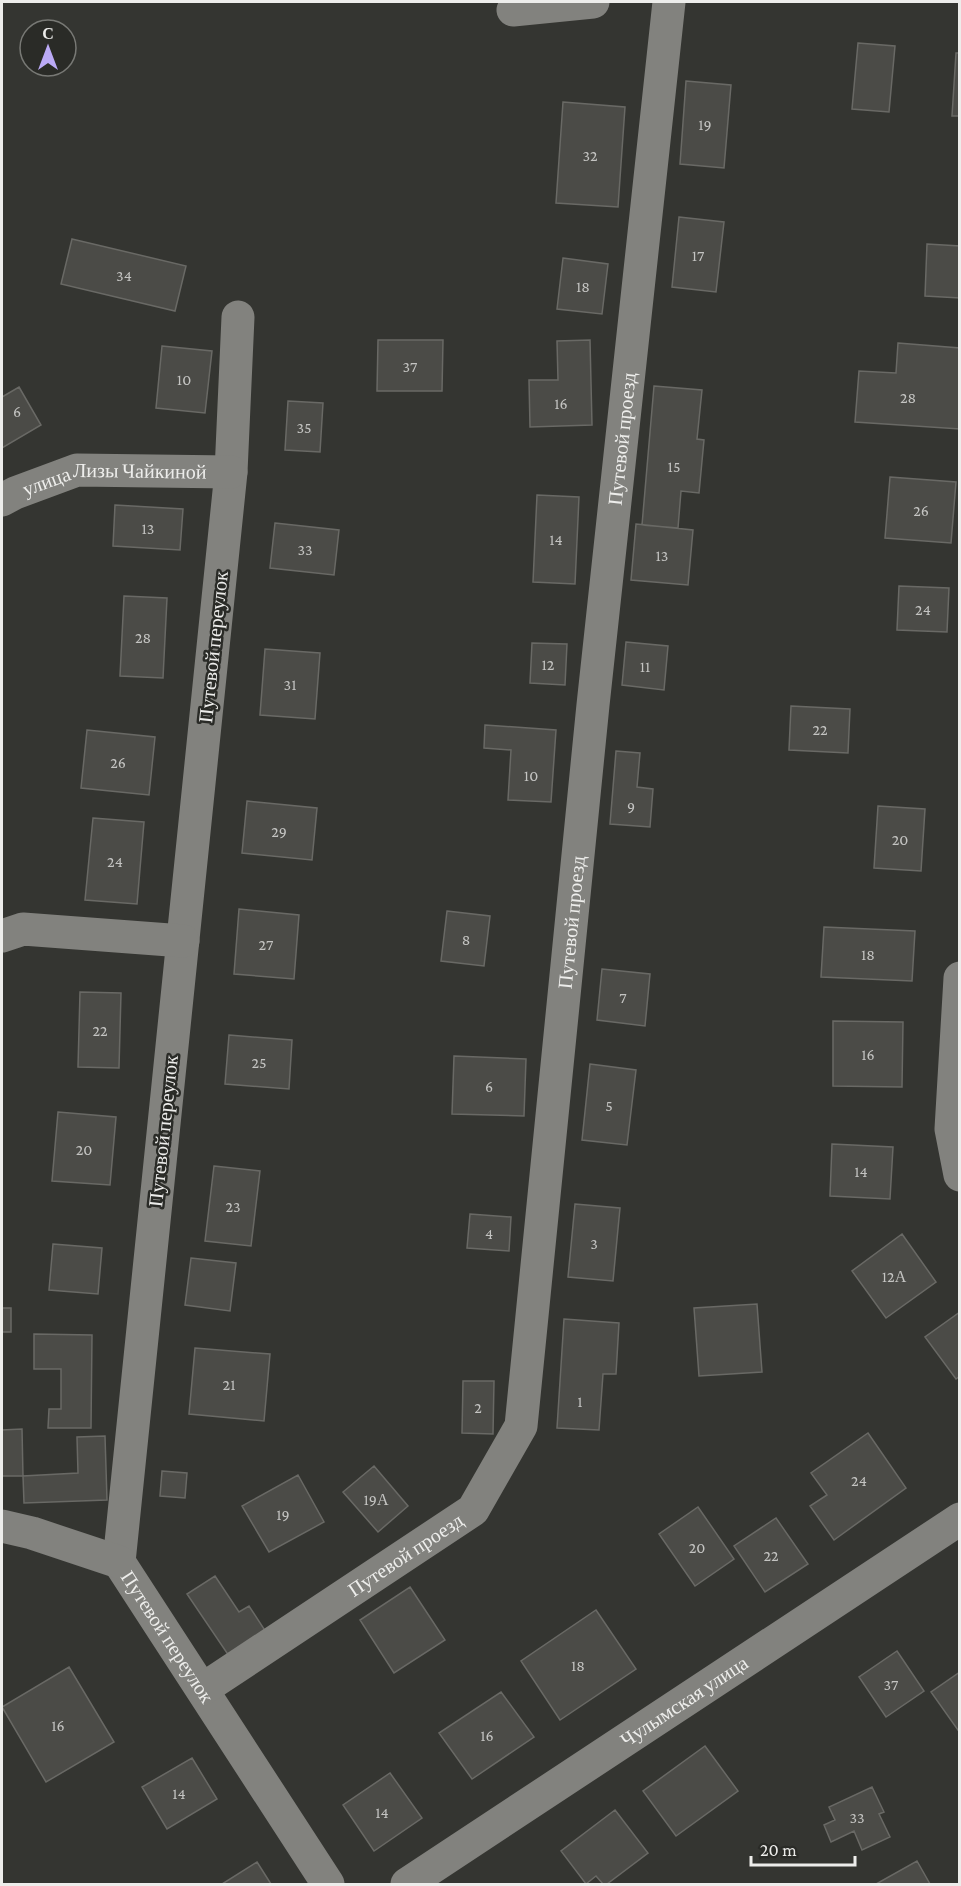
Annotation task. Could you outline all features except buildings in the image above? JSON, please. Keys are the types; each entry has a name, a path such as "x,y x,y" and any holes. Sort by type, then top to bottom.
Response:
{"street":[{"path":"513,10 592,2"},
{"name":"Путевой проезд","path":"203,1689 473,1510 521,1426 594,693 669,2"},
{"name":"Путевой переулок","path":"238,317 231,472 119,1562 328,1884"},
{"name":"улица Лизы Чайкиной","path":"2,500 77,470 231,472"},
{"path":"2,936 23,928 183,941"},
{"path":"960,978 951,1129 960,1175"},
{"name":"Чулымская улица","path":"407,1884 960,1519"},
{"path":"2,1526 32,1533 119,1562"}]}
